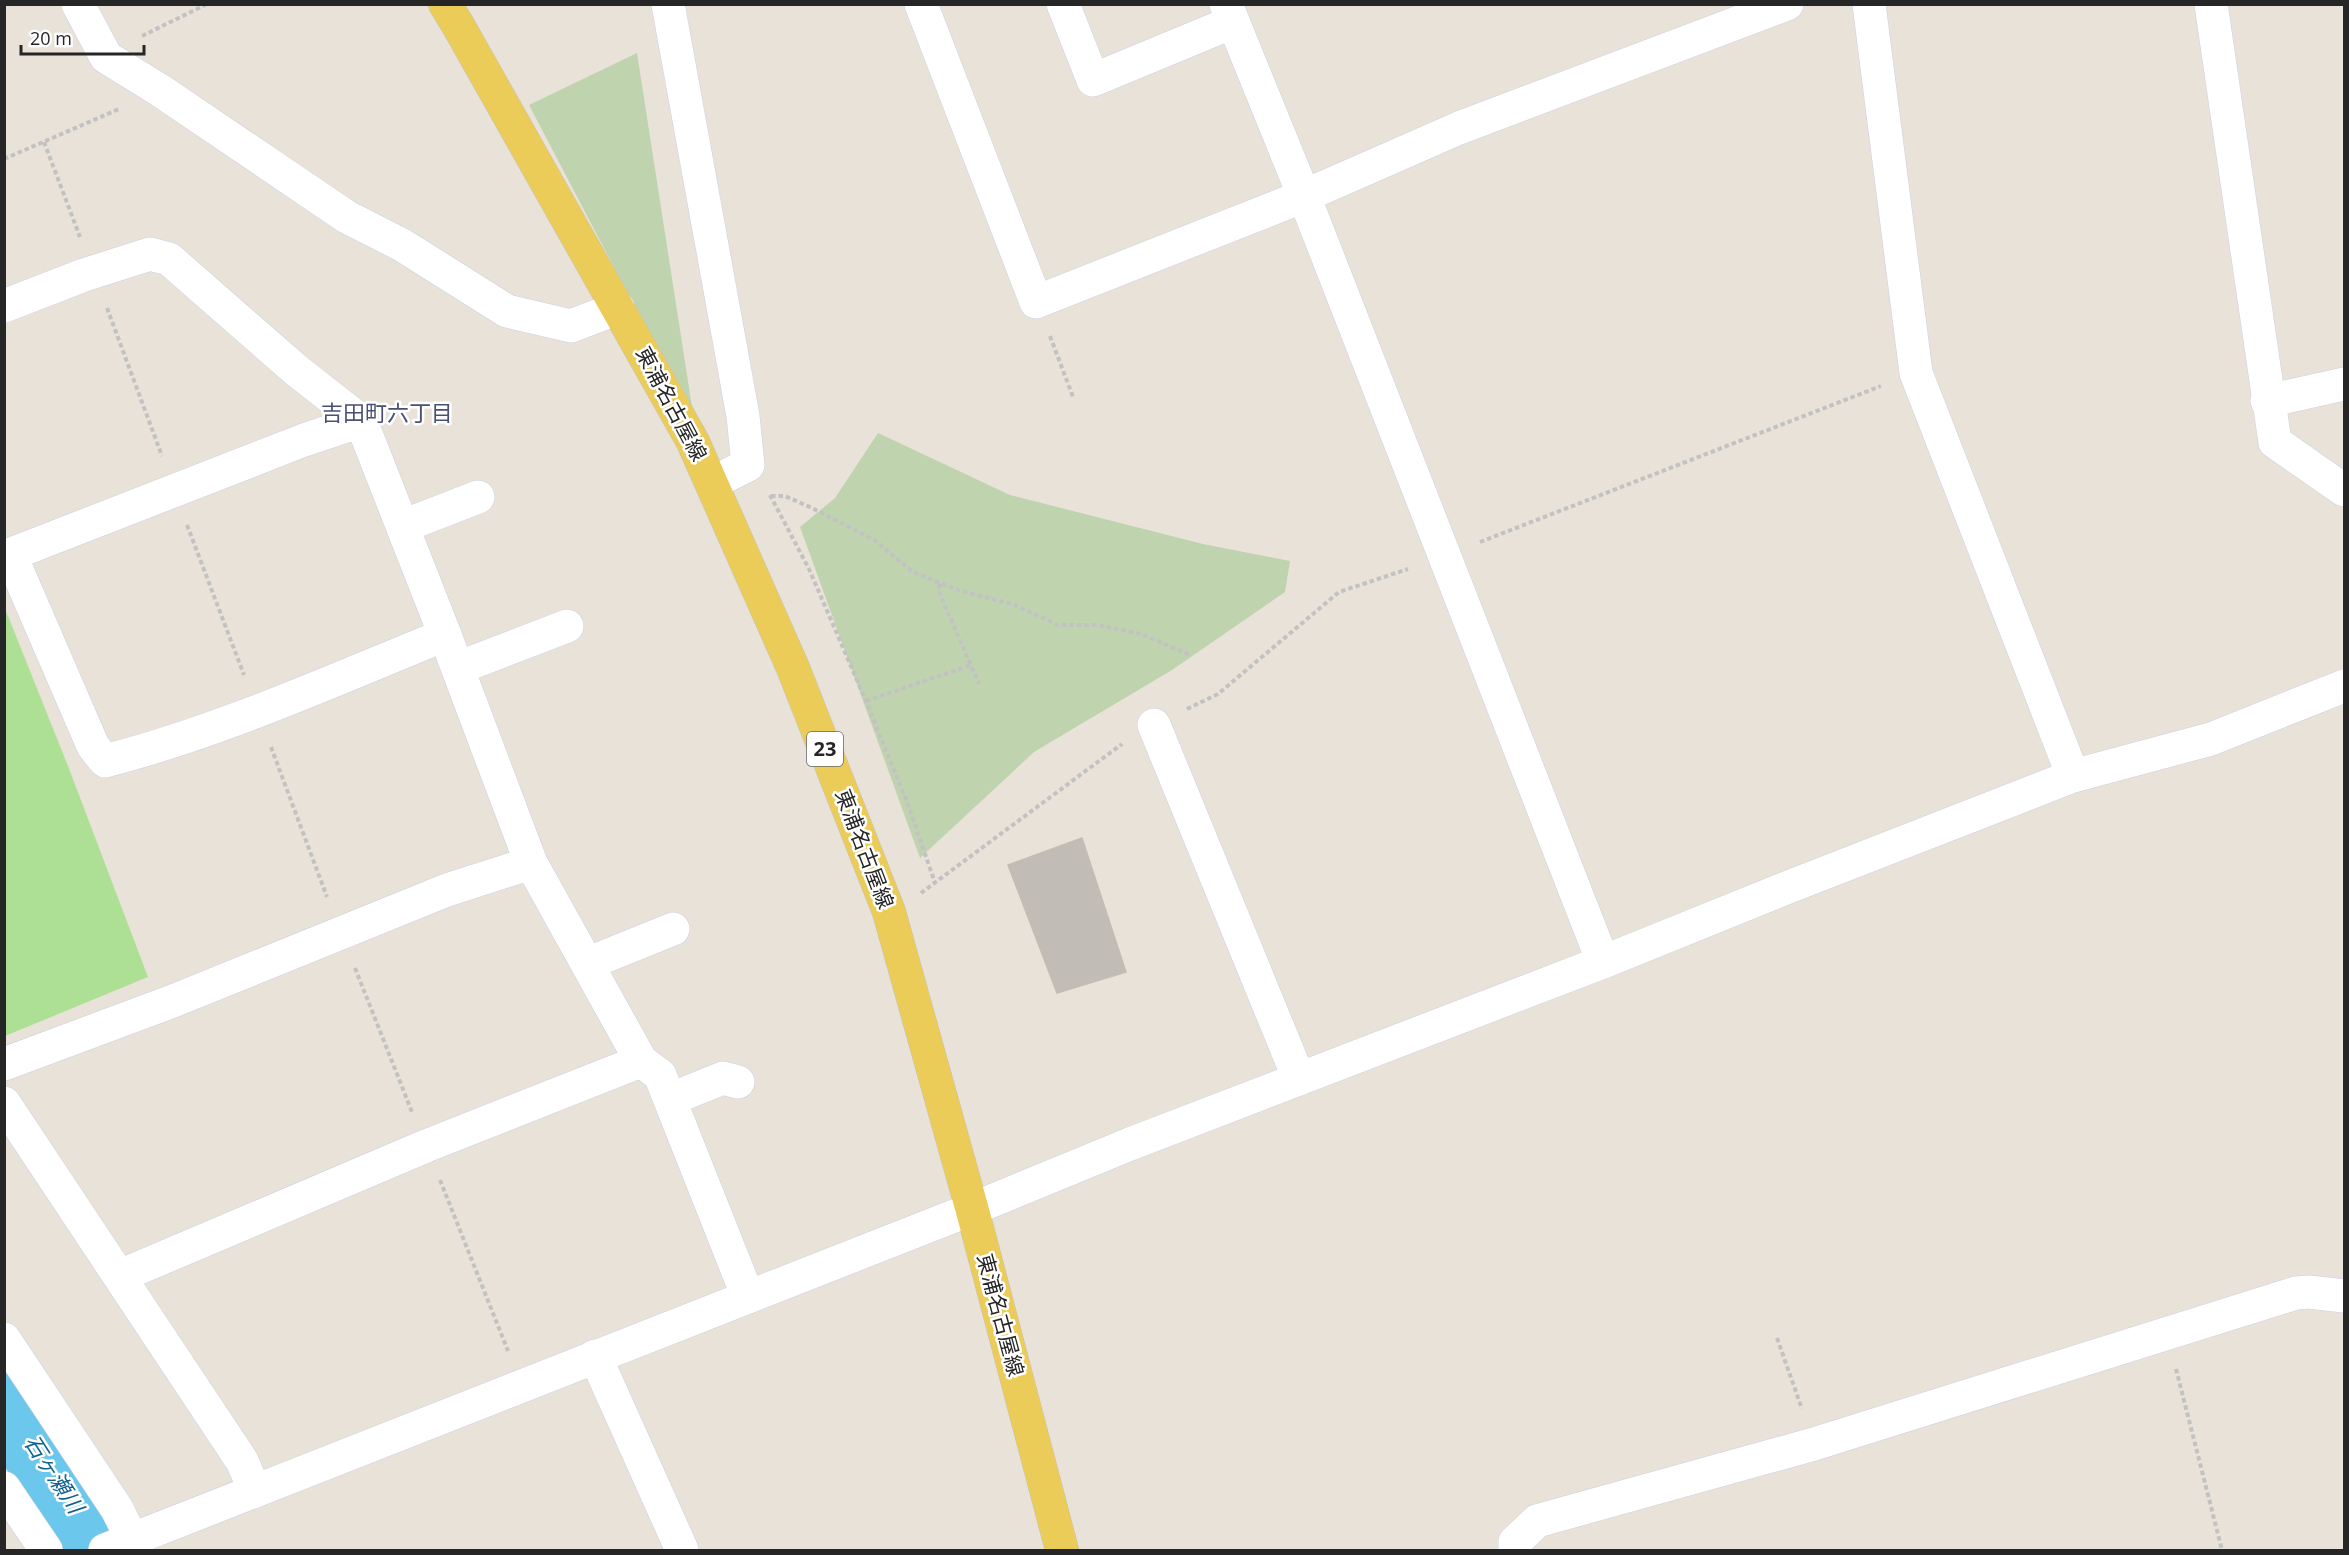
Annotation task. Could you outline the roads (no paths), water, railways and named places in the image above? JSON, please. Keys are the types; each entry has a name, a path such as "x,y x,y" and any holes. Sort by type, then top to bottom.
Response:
{"main road":[{"name":"東浦名古屋線","path":"445,4 693,442 794,668 889,912 972,1209 1062,1551"}],"street":[{"path":"78,4 106,57 161,91 347,217 402,244 507,311 571,326 618,308"},
{"path":"668,4 743,416 748,465 712,483"},
{"path":"921,4 1036,302 1304,195 1458,128 1787,4"},
{"path":"1063,4 1093,80 1229,13 1304,195 1603,962"},
{"path":"1869,4 1916,373 2073,776"},
{"path":"2211,4 2267,401 2275,442 2344,490"},
{"path":"4,306 93,272 150,254 169,259 296,370 361,421 458,668 531,863 642,1060 660,1075 748,1297"},
{"path":"2267,401 2344,384"},
{"path":"361,421 304,440 8,556 93,746 105,761 160,747 258,711 445,635"},
{"path":"403,526 477,497"},
{"path":"458,668 567,626"},
{"path":"4,1339 117,1509 119,1545 972,1209 1130,1143 1603,962 2073,776 2211,739 2344,686"},
{"path":"1154,725 1299,1079"},
{"path":"4,1064 173,1001 447,890 531,863"},
{"path":"589,963 673,929"},
{"path":"120,1276 426,1146 642,1060"},
{"path":"671,1099 723,1078 738,1082"},
{"path":"4,1104 242,1461 255,1491"},
{"path":"1515,1551 1515,1542 1537,1521 1814,1444 2296,1293 2309,1292 2344,1296"},
{"path":"595,1356 682,1551"},
{"path":"4,1488 46,1551"}],"waterway":[{"name":"石ヶ瀬川","path":"4,1398 104,1550"}],"district":[{"name":"吉田町六丁目","path":"387,413"}]}
